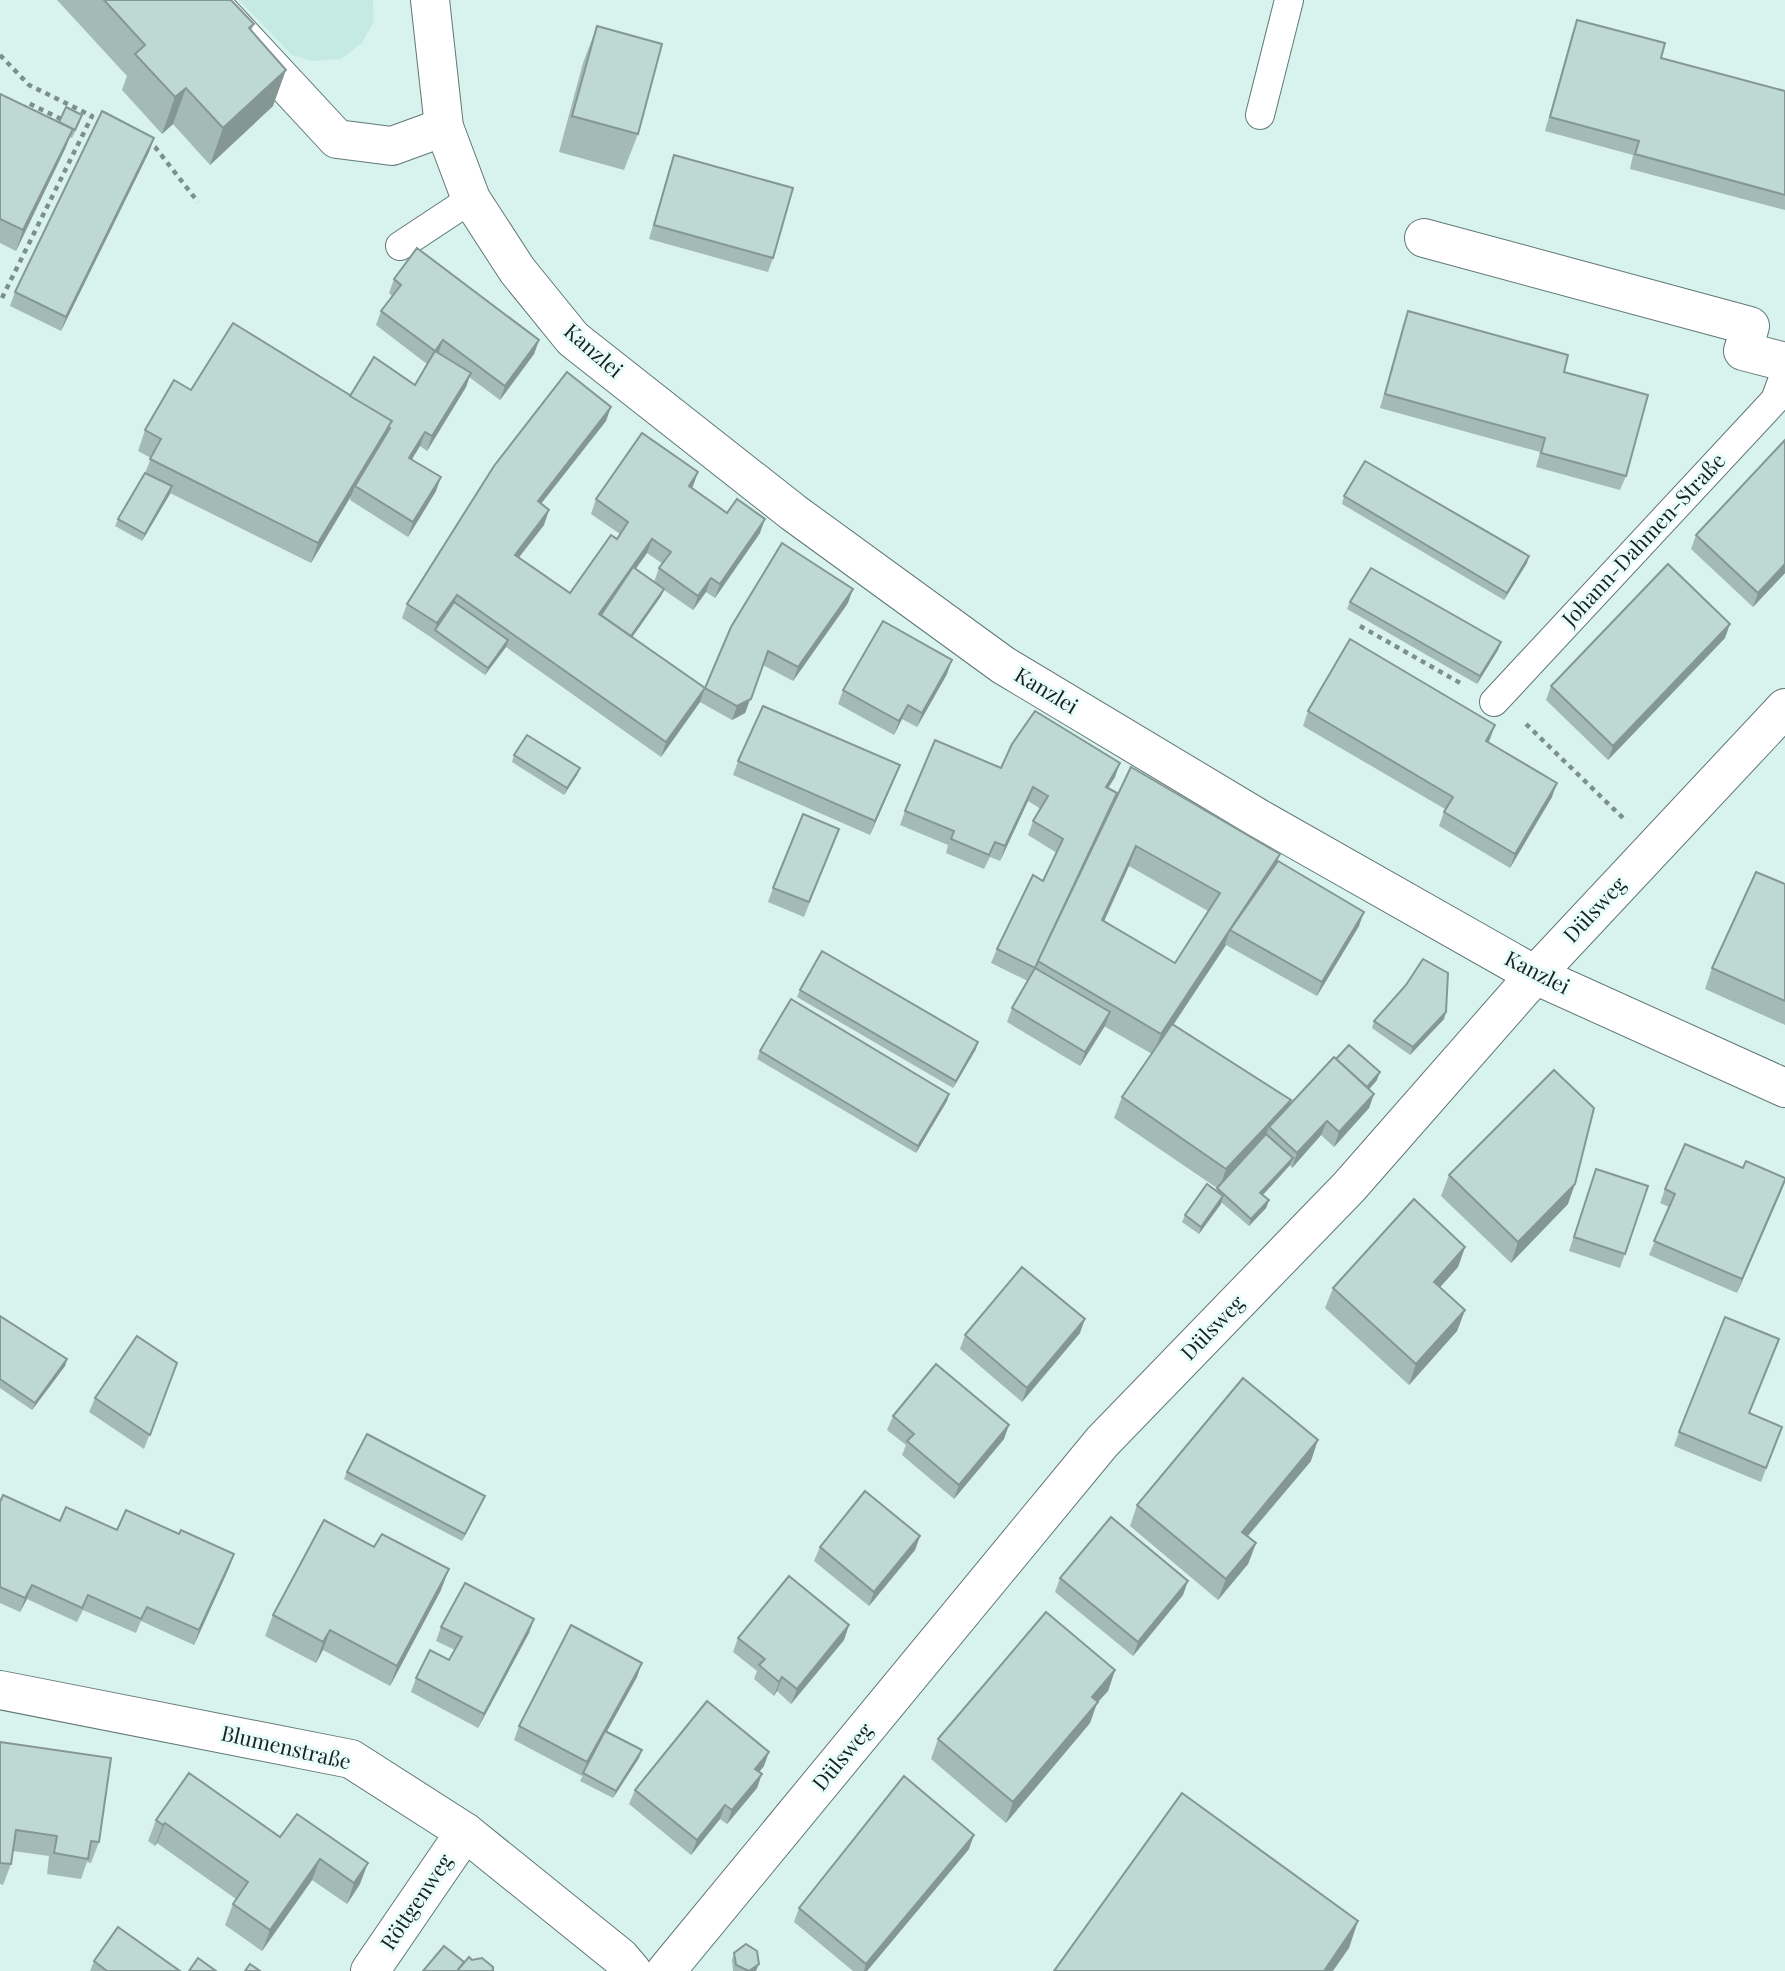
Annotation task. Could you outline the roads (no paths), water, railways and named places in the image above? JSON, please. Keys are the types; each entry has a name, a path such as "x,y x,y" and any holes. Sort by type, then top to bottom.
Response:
{"street":[{"path":"208,0 337,139 392,146 444,127"},
{"name":"Kanzlei","path":"430,0 444,127 471,200 517,270 573,339 804,521 1003,665 1258,818 1535,975 1785,1088"},
{"path":"1424,237 1750,326 1743,351 1785,362"},
{"name":"Dülsweg","path":"666,1971 1102,1442 1349,1187 1535,975 1785,708"},
{"name":"Blumenstraße","path":"0,1690 351,1759 465,1832 620,1957 632,1971"},
{"name":"Röttgenweg","path":"370,1971 465,1832"}],"lane":[{"path":"1260,115 1289,0"},
{"path":"400,246 471,200"},
{"name":"Johann-Dahmen-Straße","path":"1494,702 1775,400 1785,373"}]}
